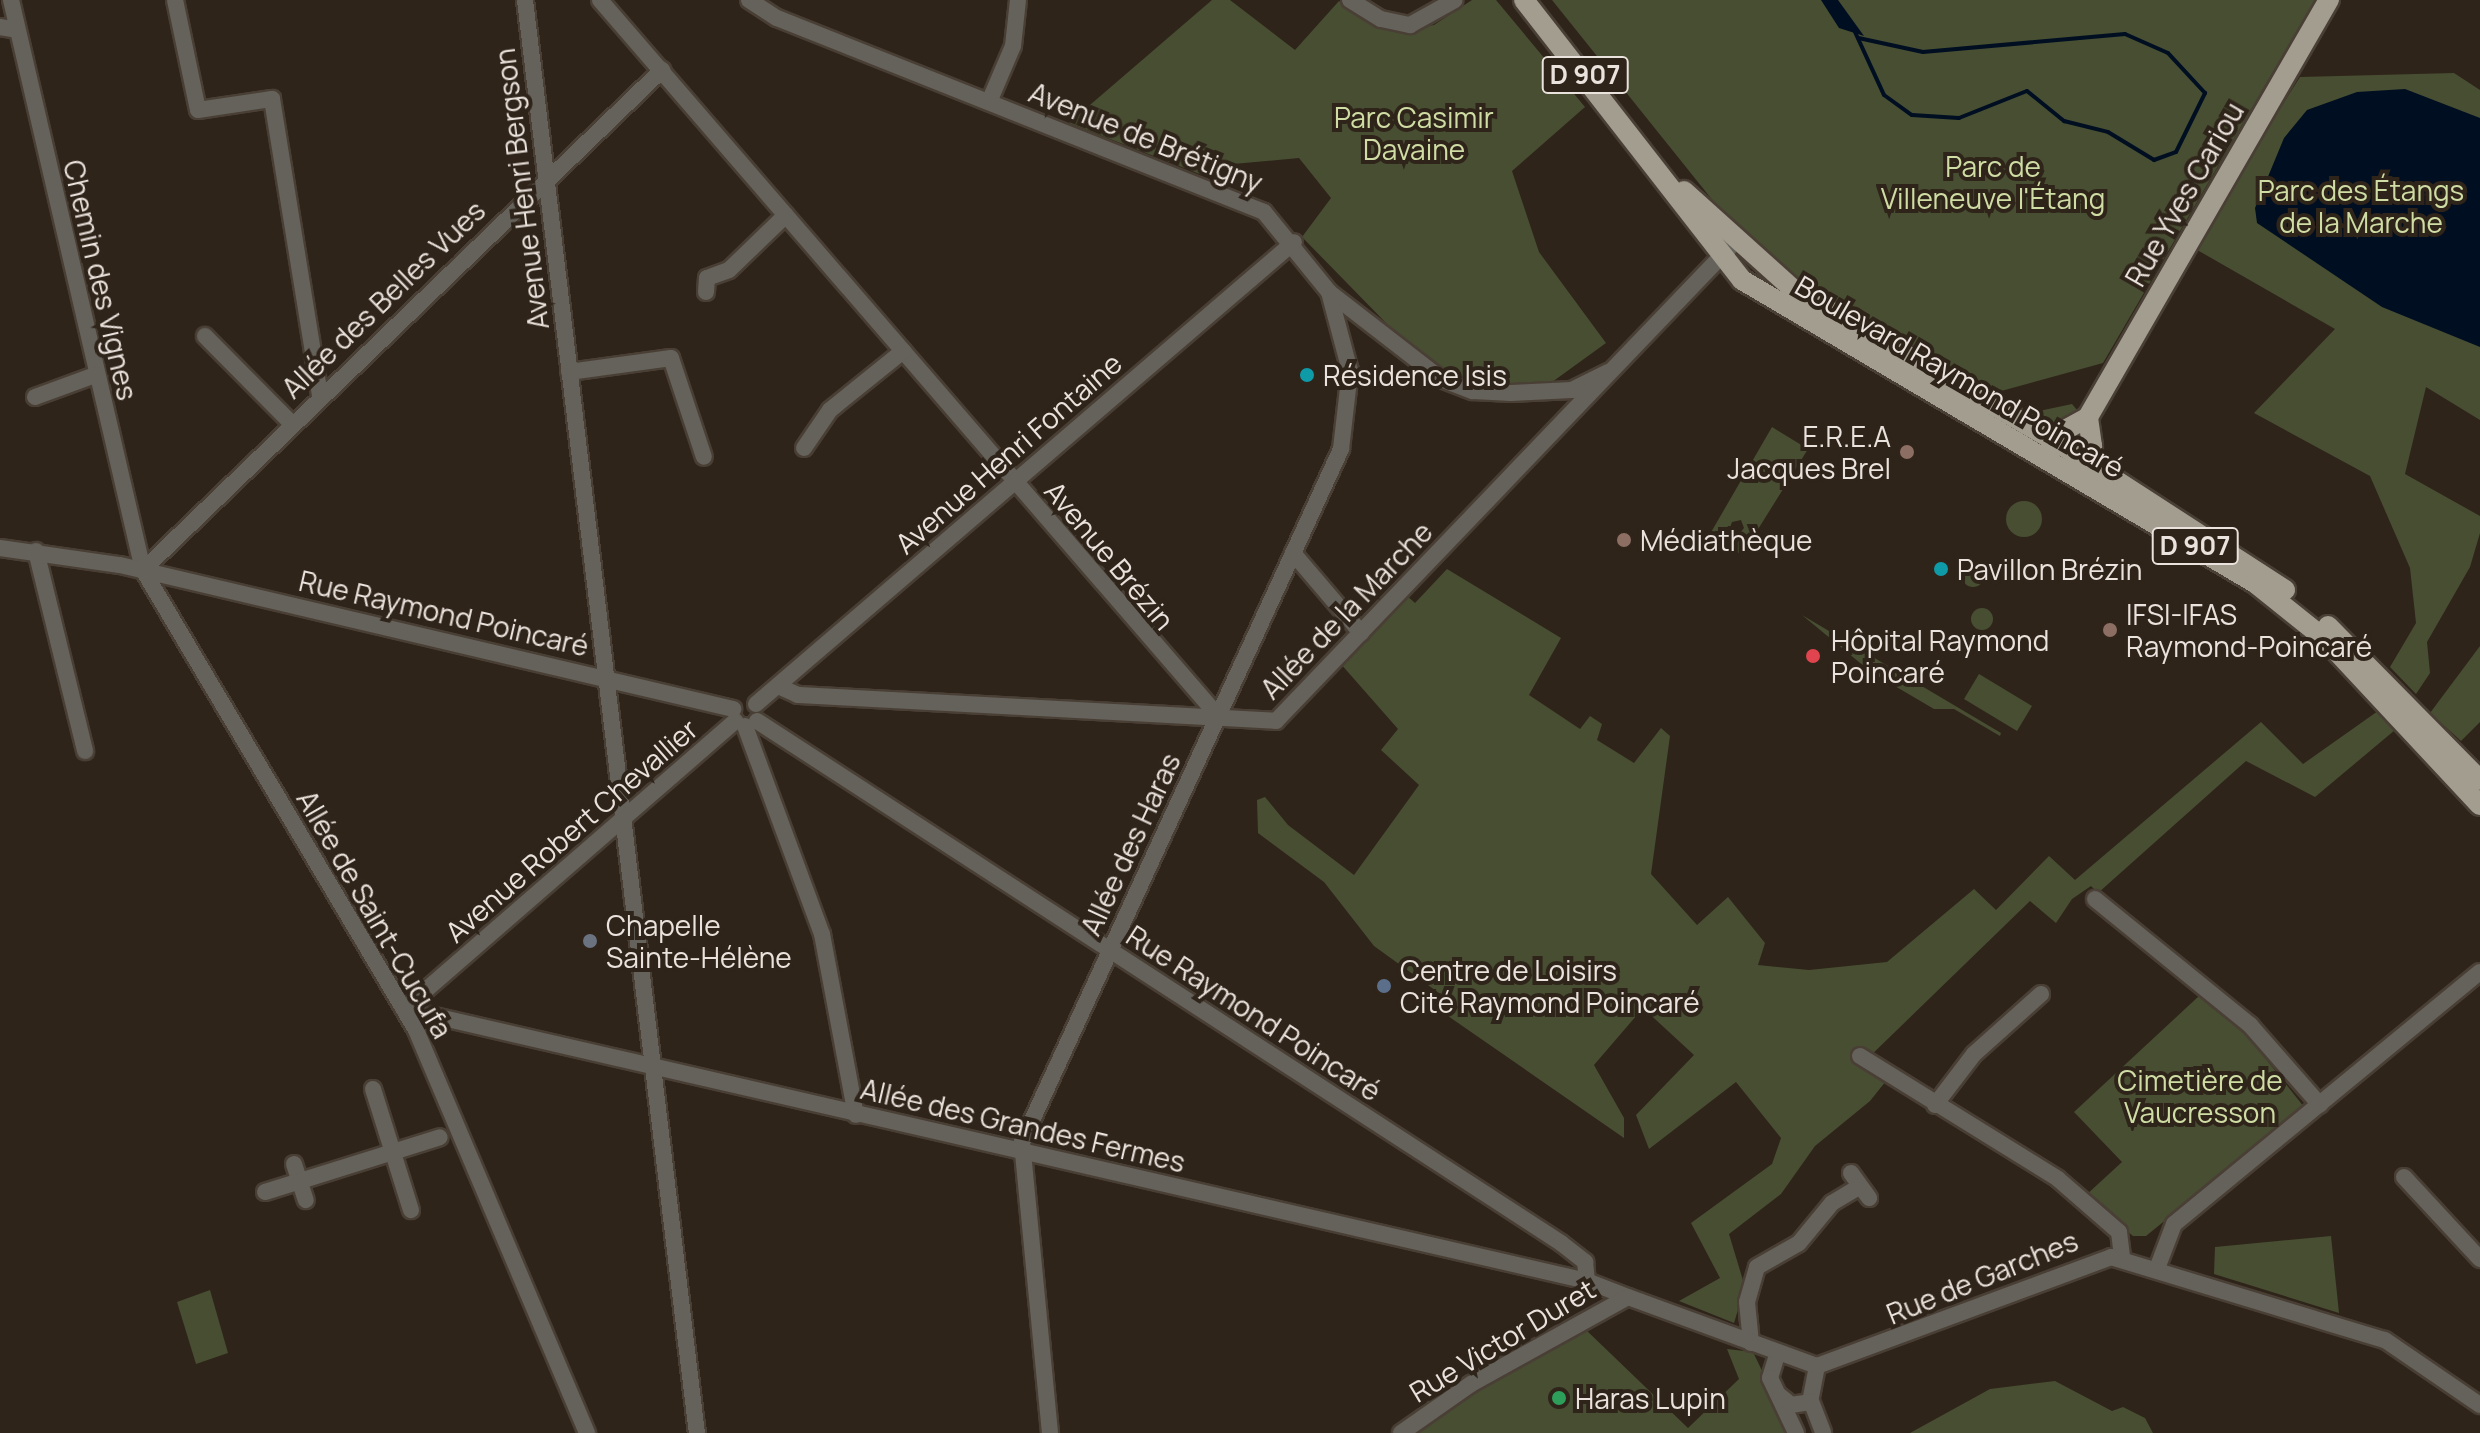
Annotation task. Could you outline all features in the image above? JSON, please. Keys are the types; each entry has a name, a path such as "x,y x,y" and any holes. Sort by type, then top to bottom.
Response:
{"main road":[{"name":"Boulevard Raymond Poincaré","path":"1524,0 1764,296 2050,449 2286,606 2480,805"},
{"name":"Rue Yves Cariou","path":"2050,449 2083,426 2329,0"},
{"name":"Rue Yves Cariou","path":"2081,468 2083,426"},
{"name":"D 907","path":"2081,468 2263,571 2351,645 2480,780"}],"street":[{"name":"Chemin des Vignes","path":"11,0 9,28 143,570"},
{"path":"175,0 198,110 272,99 320,396"},
{"name":"Avenue Henri Bergson","path":"525,0 569,372 607,652 652,1066 697,1433"},
{"name":"Avenue Brézin","path":"600,0 1218,716"},
{"name":"Avenue de Brétigny","path":"749,0 777,18 1227,192 1264,212 1294,242 1329,292 1404,354 1462,387 1492,394 1577,396 1610,371 1727,251"},
{"path":"989,102 1013,46 1018,0"},
{"path":"1350,0 1381,19 1410,25 1455,0"},
{"name":"Allée des Belles Vues","path":"143,570 291,423 662,70"},
{"path":"706,292 707,278 729,270 786,215"},
{"name":"Avenue Henri Fontaine","path":"745,716 1294,242"},
{"name":"Allée des Haras","path":"1050,1433 1022,1152 1109,950 1293,553 1346,425 1350,371 1329,292"},
{"path":"205,336 291,423"},
{"path":"804,448 830,410 903,351"},
{"path":"569,372 671,358 704,457"},
{"path":"35,397 95,375"},
{"name":"Allée de la Marche","path":"778,686 798,695 1276,721 1361,633 1577,396"},
{"name":"Rue Raymond Poincaré","path":"0,548 36,551 143,570 610,677 745,716 1568,1248 1585,1262 1587,1281"},
{"path":"36,551 85,751"},
{"path":"1293,553 1361,633"},
{"name":"Allée de Saint-Cucufa","path":"143,570 404,1009 587,1433"},
{"path":"745,716 822,934 856,1115"},
{"name":"Avenue Robert Chevallier","path":"404,1009 745,716"},
{"path":"2095,899 2250,1025 2320,1105"},
{"path":"2158,1266 2174,1224 2480,972"},
{"path":"1935,1105 1974,1054 2041,994"},
{"name":"Allée des Grandes Fermes","path":"404,1009 1587,1281 1630,1297"},
{"path":"1860,1056 2066,1186 2119,1232 2122,1258"},
{"path":"373,1089 411,1210"},
{"path":"265,1192 440,1137"},
{"path":"294,1164 306,1200"},
{"path":"2404,1177 2480,1259"},
{"path":"1751,1343 1747,1302 1757,1267 1799,1243 1832,1203 1860,1186"},
{"name":"Rue de Garches","path":"1817,1366 2090,1261 2122,1258 2158,1266 2385,1340 2480,1405"},
{"path":"1630,1297 1777,1355 1817,1366 1811,1401 1823,1433"},
{"name":"Rue Victor Duret","path":"1401,1433 1471,1384 1630,1297"},
{"path":"1777,1355 1770,1378 1796,1433"},
{"path":"1779,1395 1795,1406 1811,1401"}],"green space":[{"name":"Parc Casimir Davaine","path":"1212,0 1230,0 1295,50 1339,1 1366,22 1409,29 1434,25 1472,0 1496,0 1585,107 1512,171 1539,252 1606,343 1548,385 1492,390 1432,370 1302,237 1331,198 1299,158 1222,165 1215,180 1069,123"},
{"name":"Parc de Villeneuve l'Étang","path":"1552,0 2315,0 2103,363 1994,393 1789,272 1734,227"},
{"name":"Parc des Étangs de la Marche","path":"2454,73 2480,90 2480,420 2426,387 2405,474 2480,516 2480,533 2470,567 2427,642 2430,673 2416,694 2390,667 2416,623 2410,568 2370,476 2254,413 2335,329 2192,247 2300,77"},
{"path":"2072,404 2077,410 2069,417 2050,424 2025,414"},
{"path":"1772,427 1808,449 1742,555 1728,547 1744,528 1741,520 1732,522 1724,545 1710,534"},
{"path":"2024,501 2037,506 2042,519 2037,532 2024,537 2011,532 2006,519 2011,506"},
{"path":"1969,565 1977,565 1984,576 1977,587 1969,587 1962,580 1962,572"},
{"path":"1447,569 1561,638 1529,695 1580,729 1590,716 1602,724 1597,740 1634,763 1661,728 1670,736 1651,874 1697,925 1728,897 1765,943 1758,965 1809,970 1887,962 1974,889 1996,910 2049,856 2075,880 2261,722 2303,764 2378,711 2395,730 2315,797 2246,761 2098,893 2091,886 2072,899 2056,923 2030,901 1863,1063 1886,1081 1870,1101 1815,1146 1781,1194 1729,1234 1745,1287 1734,1323 1679,1301 1720,1278 1691,1223 1772,1164 1781,1138 1736,1082 1649,1149 1636,1115 1694,1055 1643,1008 1594,1065 1624,1118 1624,1138 1435,1007 1439,993 1374,946 1324,882 1258,833 1257,800 1265,797 1288,825 1354,875 1419,785 1381,750 1398,729 1340,663 1406,595 1415,603"},
{"path":"1978,608 1986,608 1993,619 1986,630 1978,630 1971,623 1971,615"},
{"path":"1802,615 2001,733 2000,736 1954,709 1934,709 1871,672"},
{"path":"2480,646 2480,722 2461,741 2430,713"},
{"path":"1979,674 2032,706 2017,731 1964,699"},
{"name":"Cimetière de Vaucresson","path":"2199,996 2242,1029 2304,1107 2146,1236 2133,1236 2085,1196 2122,1162 2074,1112"},
{"path":"2331,1236 2339,1313 2214,1274 2215,1247"},
{"path":"210,1290 228,1353 196,1364 177,1302"},
{"path":"1584,1328 1688,1428 1739,1379 1727,1349 1753,1352 1792,1433 1408,1433 1458,1396"},
{"path":"2055,1381 2112,1411 2123,1407 2145,1418 2153,1433 1910,1433 1990,1389"}],"water":[{"path":"1821,0 1838,0 1864,36 1839,28"},
{"name":"Parc des Étangs de la Marche","path":"2405,89 2480,118 2480,347 2382,307 2257,223 2255,208 2284,138 2307,110 2357,92"}],"waterway":[{"path":"1855,32 1884,95 1912,115 1959,118 2027,91 2064,121 2108,132 2154,160 2176,152 2205,93 2168,53 2125,34 1923,52 1858,38"}],"place":[{"name":"Résidence Isis","path":"1307,375"},
{"name":"E.R.E.A Jacques Brel","path":"1907,452"},
{"name":"Médiathèque","path":"1624,540"},
{"name":"Pavillon Brézin","path":"1941,569"},
{"name":"IFSI-IFAS Raymond-Poincaré","path":"2110,630"},
{"name":"Hôpital Raymond Poincaré","path":"1813,656"},
{"name":"Chapelle Sainte-Hélène","path":"590,941"},
{"name":"Centre de Loisirs Cité Raymond Poincaré","path":"1384,986"},
{"name":"Haras Lupin","path":"1559,1398"}]}
